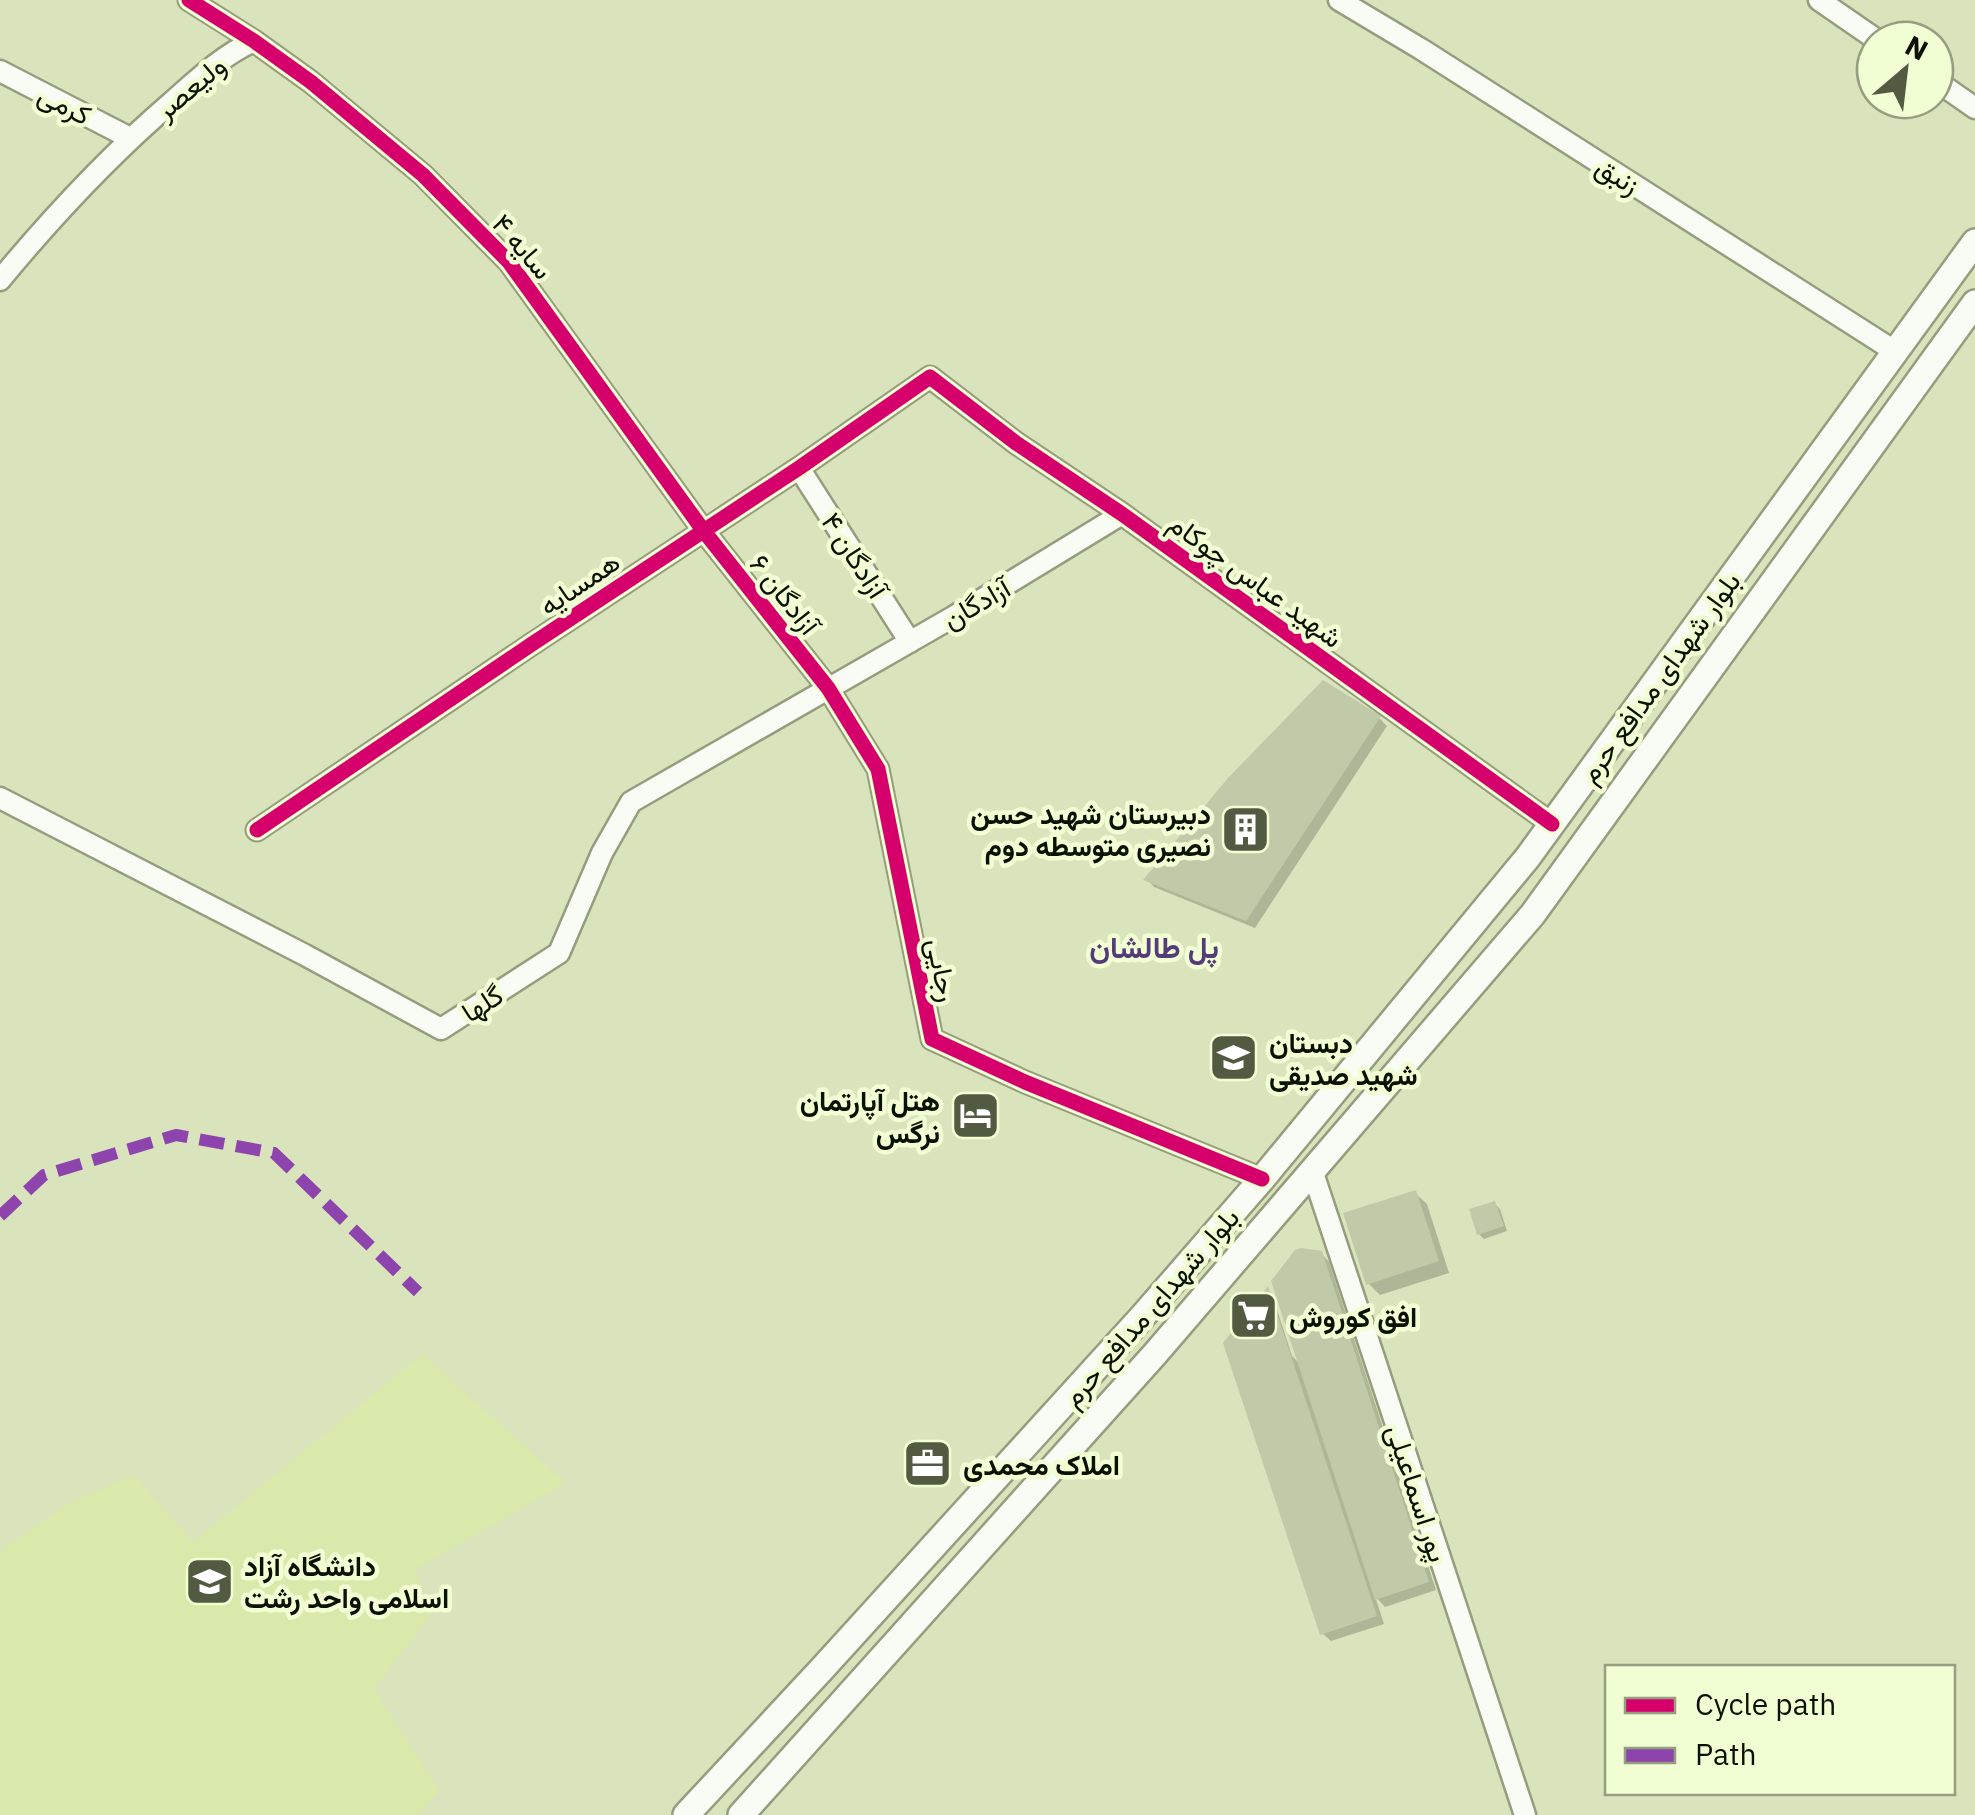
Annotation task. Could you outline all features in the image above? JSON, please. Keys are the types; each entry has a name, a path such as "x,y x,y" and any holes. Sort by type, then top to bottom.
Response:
{"main road":[{"name":"بلوار شهدای مدافع حرم","path":"686,1815 1110,1353 1262,1179 1528,858 1975,242"},
{"name":"بلوار شهدای مدافع حرم","path":"741,1815 1136,1375 1534,914 1975,303"},
{"path":"1110,1353 1136,1375"}],"street":[{"name":"سایه ۴","path":"189,0 311,82 423,175 508,262 703,530"},
{"name":"زنبق","path":"1339,0 1896,352"},
{"path":"1820,0 1855,25"},
{"name":"ولیعصر","path":"0,280 130,138 233,51 254,41"},
{"name":"کرمی","path":"0,71 130,138"},
{"name":"همسایه","path":"257,830 930,378"},
{"name":"شهید عباس چوکام","path":"930,378 1552,824"},
{"name":"آزادگان ۴","path":"800,468 910,642"},
{"name":"آزادگان","path":"828,688 1122,514"},
{"name":"آزادگان ۶","path":"703,530 828,688"},
{"name":"گلها","path":"0,798 442,1029 559,954 602,852 631,802 828,688"},
{"name":"رجایی","path":"828,688 878,769 932,1039 1065,1099 1262,1179"},
{"name":"پور اسماعیلی","path":"1312,1170 1524,1815"}],"shaded area":[{"name":"دانشگاه آزاد اسلامی واحد رشت","path":"422,1354 566,1483 416,1569 430,1616 374,1689 440,1791 418,1815 0,1815 0,1551 67,1504 134,1475 193,1542"}],"building":[{"name":"دبیرستان شهید حسن نصیری متوسطه دوم","path":"1323,680 1381,716 1246,921 1143,880 1228,778"},
{"path":"1416,1190 1439,1261 1366,1285 1343,1213"},
{"path":"1495,1201 1504,1226 1477,1235 1469,1209"},
{"path":"1295,1250 1322,1251 1429,1582 1375,1600 1271,1281"},
{"path":"1268,1286 1377,1616 1320,1635 1223,1343"}],"marked path":[{"path":"0,1216 44,1175 176,1135 274,1153 418,1292"}],"cycle path":[{"path":"189,0 311,82 423,175 509,262 703,530 828,688 878,769 932,1039 1025,1082 1262,1179"},
{"path":"257,830 930,377 1016,443 1122,514 1552,824"}],"place":[{"name":"دبیرستان شهید حسن نصیری متوسطه دوم","path":"1246,829"},
{"name":"دبستان شهید صدیقی","path":"1234,1058"},
{"name":"هتل آپارتمان نرگس","path":"975,1116"},
{"name":"افق کوروش","path":"1254,1316"},
{"name":"املاک محمدی","path":"928,1464"},
{"name":"دانشگاه آزاد اسلامی واحد رشت","path":"209,1581"}],"district":[{"name":"پل طالشان","path":"1154,946"}]}
